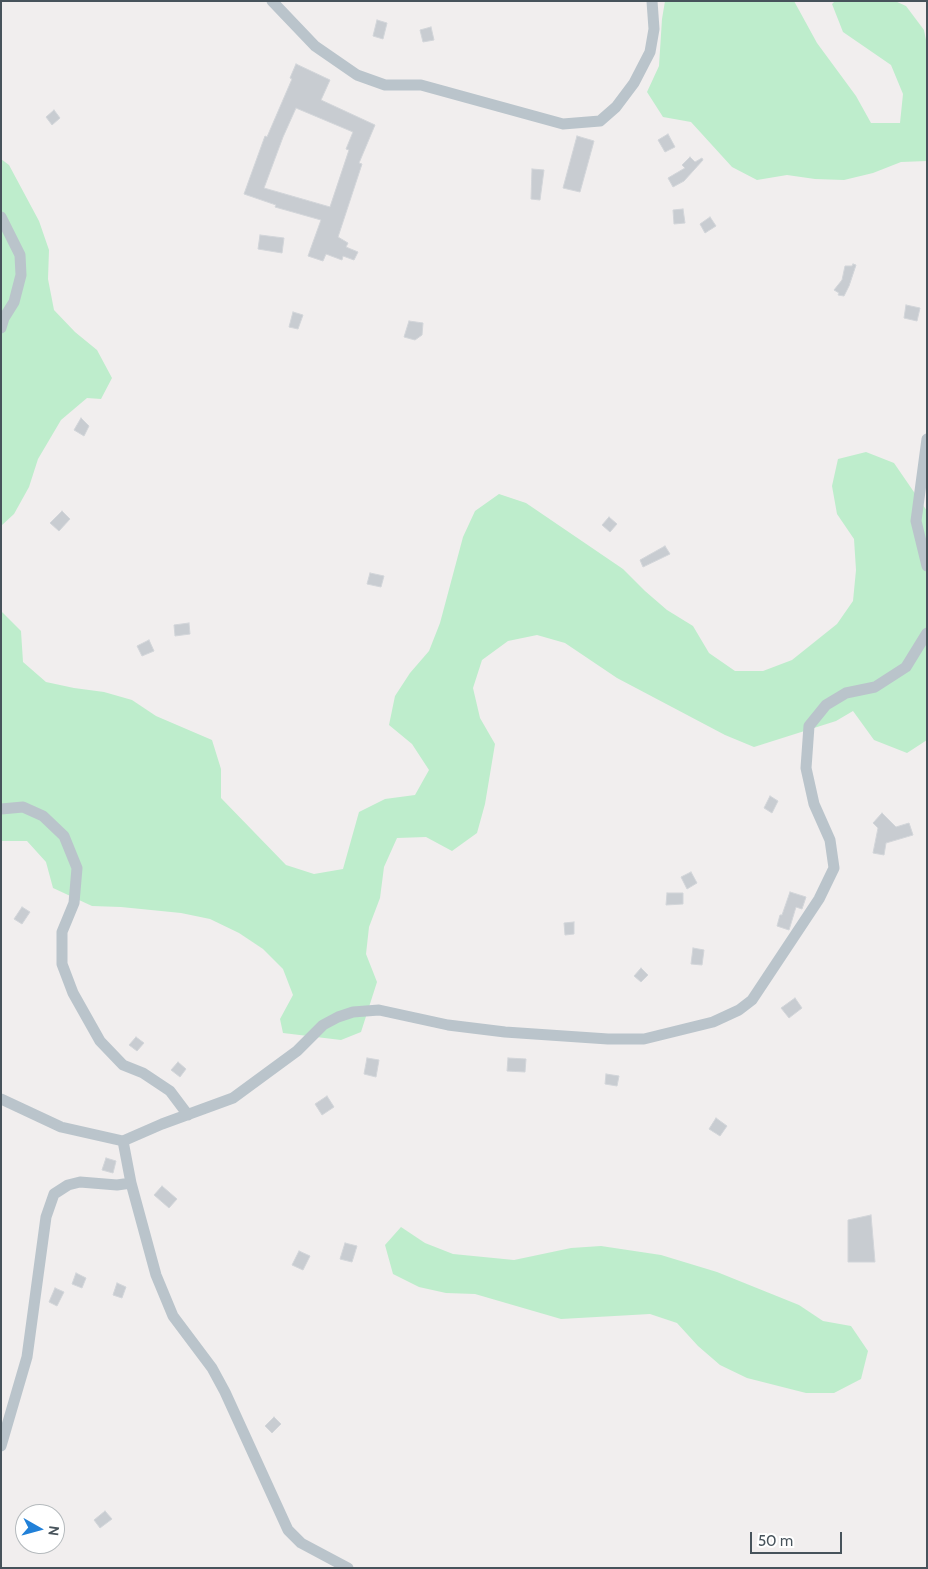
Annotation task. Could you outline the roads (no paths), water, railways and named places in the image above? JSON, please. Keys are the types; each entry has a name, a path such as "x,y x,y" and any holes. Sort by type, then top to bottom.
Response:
{"street":[{"path":"272,1 315,46 357,75 385,85 421,85 563,124 600,121 616,107 634,83 650,52 654,29 652,1"},
{"path":"1,217 20,255 21,275 14,302 4,318 1,328"},
{"path":"927,439 916,521 927,566"},
{"path":"1,1099 61,1127 123,1141 233,1098 297,1051 323,1025 353,1012 379,1010 448,1025 505,1032 608,1040 644,1040 713,1022 739,1010 752,1000 819,899 834,868 830,840 814,804 806,768 809,726 826,705 846,693 875,687 906,667 927,633"},
{"path":"1,809 23,807 43,816 64,836 77,868 74,903 62,932 62,964 73,993 100,1041 123,1065 144,1073 170,1091 188,1115"},
{"path":"123,1141 131,1182 156,1275 173,1316 212,1368 225,1392 288,1530 301,1543 348,1568"},
{"path":"1,1446 27,1357 46,1217 54,1194 68,1185 80,1182 117,1185 131,1182"}]}
